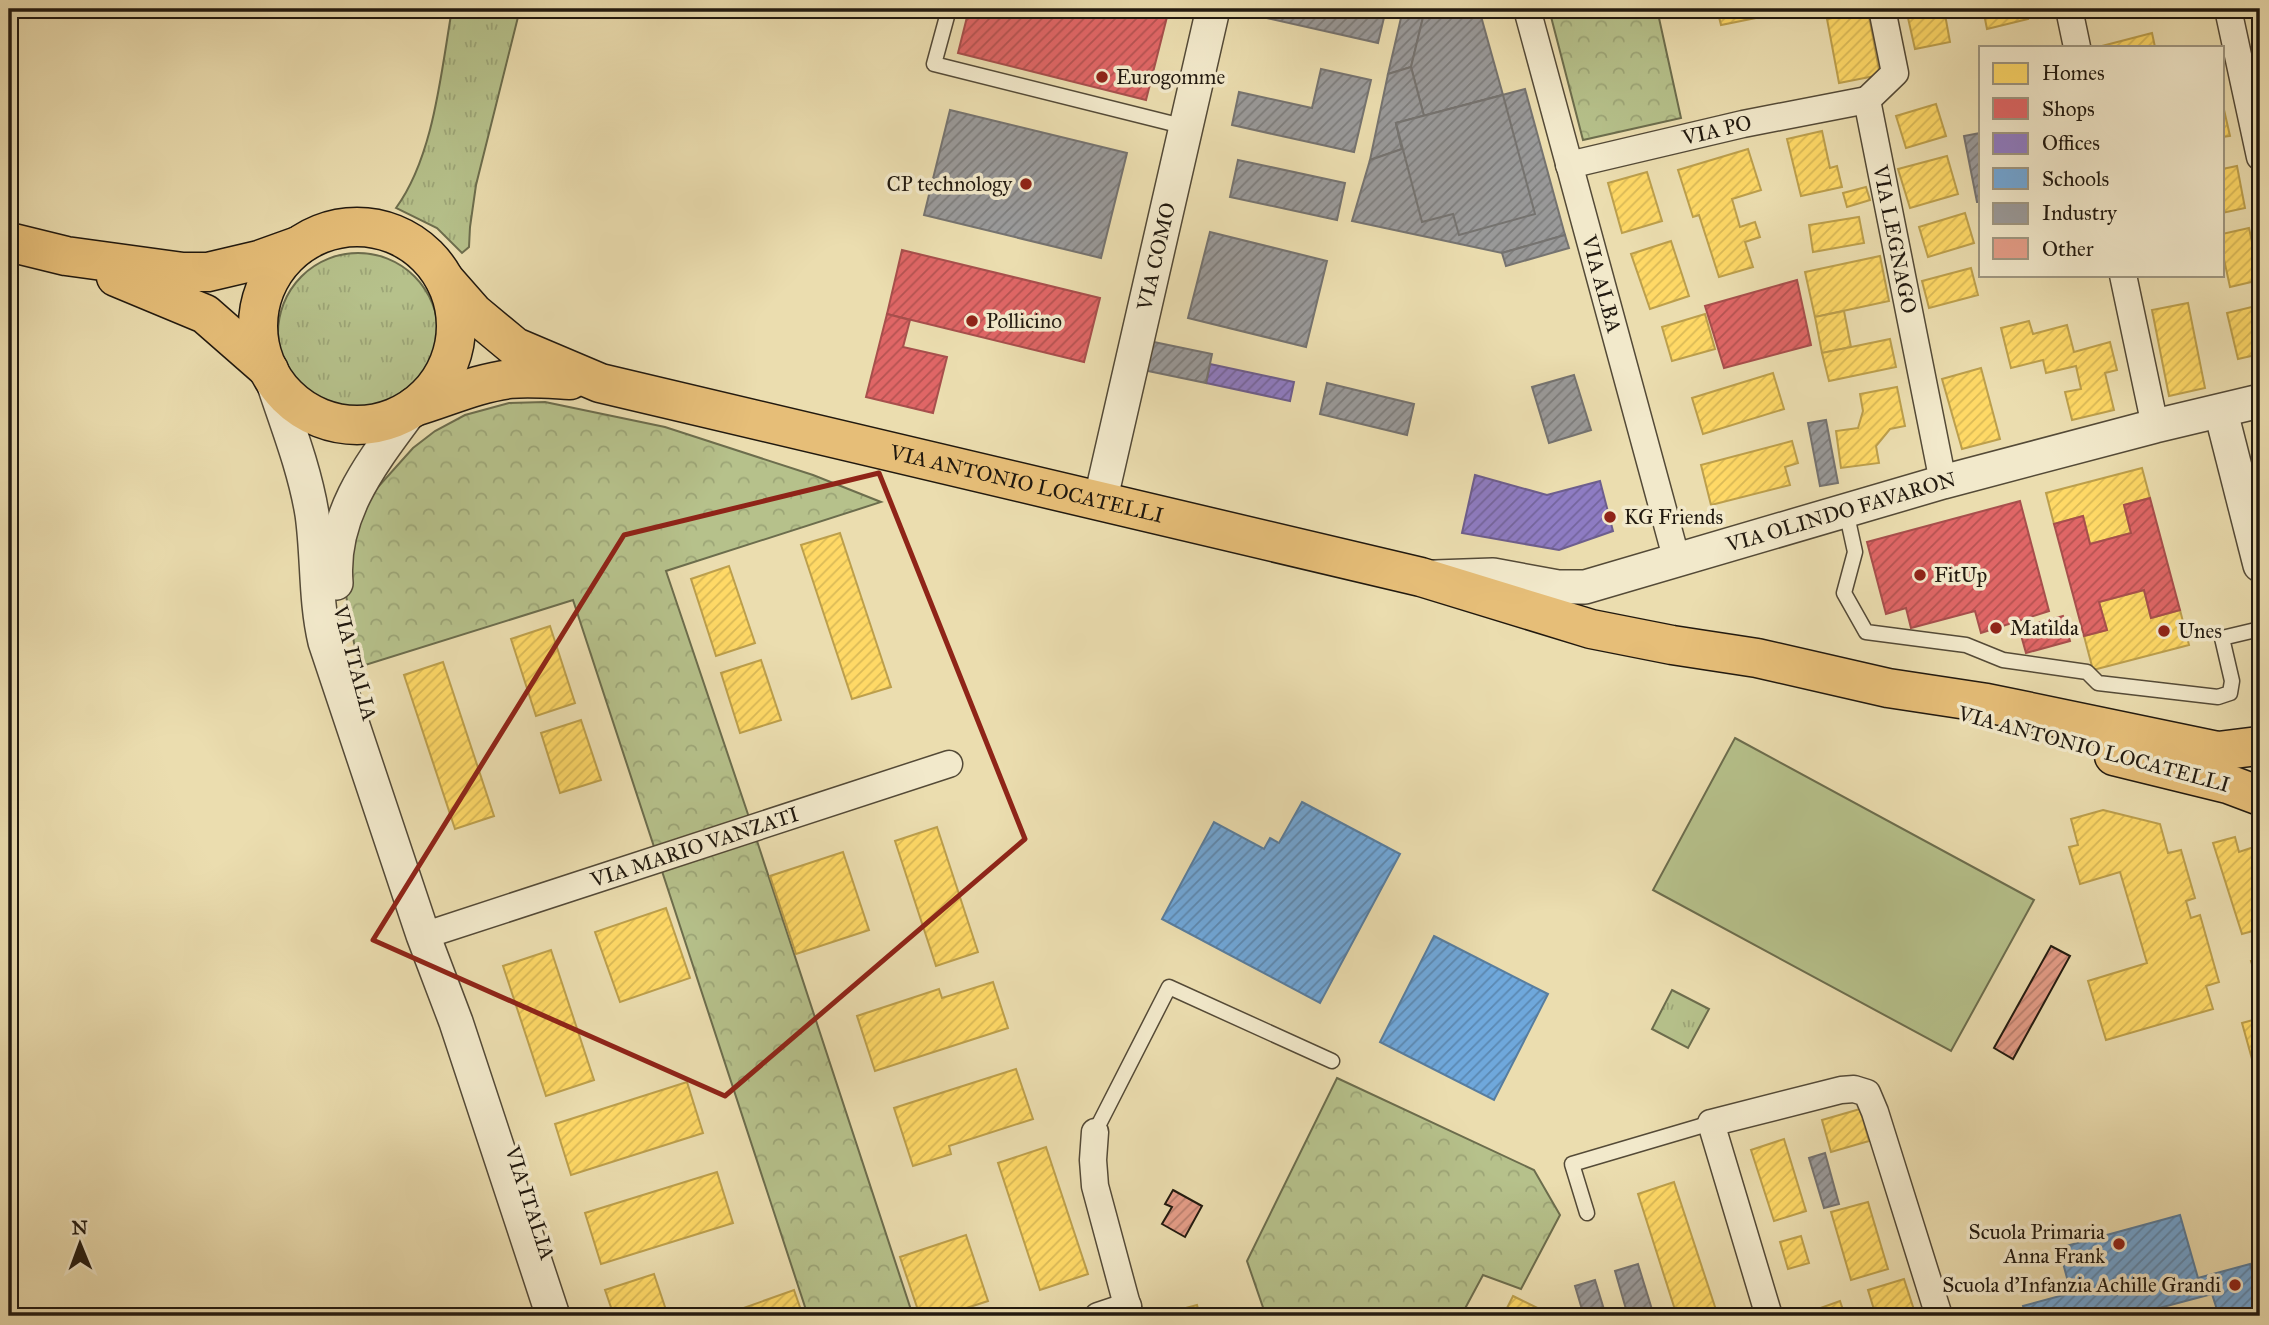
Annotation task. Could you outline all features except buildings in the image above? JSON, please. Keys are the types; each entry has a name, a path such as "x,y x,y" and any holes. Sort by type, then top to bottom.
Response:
{"main road":[{"path":"9,243 66,256 164,270 208,272 259,260 341,229 358,227 383,231 408,241 421,250 445,280 455,309 456,329 448,365 439,382 413,407 396,417 372,424 346,424 329,421 311,413 293,401 280,387 269,370 259,338 261,305 273,275 300,246"},
{"path":"66,256 205,314 269,370"},
{"name":"VIA ANTONIO LOCATELLI","path":"445,280 474,313 515,347 600,383"},
{"name":"VIA ANTONIO LOCATELLI","path":"413,407 508,379 537,377 600,383 1437,581 1591,629 1757,658 1888,688 1987,703 2218,751 2259,744"},
{"name":"VIA ANTONIO LOCATELLI","path":"1888,688 1980,721 2216,781 2260,796"},
{"path":"2259,744 2255,770 2260,785"}],"street":[{"name":"VIA COMO","path":"1100,502 1213,9"},
{"name":"VIA ALBA","path":"1527,9 1677,561"},
{"path":"1867,100 1895,73 1882,9"},
{"path":"2069,9 2077,46"},
{"path":"2228,9 2260,157"},
{"name":"VIA PO","path":"1569,165 1743,124 1867,100"},
{"name":"VIA LEGNAGO","path":"1867,100 1943,482"},
{"path":"2123,276 2155,426"},
{"name":"VIA ITALIA","path":"269,370 308,494 320,619 325,642 423,935 456,1022 553,1316"},
{"name":"VIA OLINDO FAVARON","path":"1437,581 1493,575 1558,587 1584,587 1943,482 2260,401"},
{"name":"VIA ITALIA","path":"413,407 355,492 338,533 335,576 338,616 567,1316"},
{"path":"2221,412 2260,565"},
{"name":"VIA MARIO VANZATI","path":"439,931 949,764"},
{"name":"VIA ITALIA","path":"388,829 403,856 421,908 431,926 439,931"},
{"name":"VIA ITALIA","path":"439,931 435,944 454,1000 456,1022"},
{"path":"1769,1316 1710,1123 1854,1089 1867,1093 1939,1316"},
{"path":"1095,1132 1095,1186 1129,1311 1098,1316"}],"lane":[{"path":"948,9 934,64 1186,127"},
{"path":"1846,510 1856,552 1844,593 1866,632 1966,645 2003,660 2087,673 2098,682 2218,697 2230,694 2232,681 2222,638 2260,629"},
{"path":"1095,1132 1169,987 1332,1062"},
{"path":"1587,1213 1572,1164 1710,1123"}],"highlighted area":[{"path":"879,473 1025,839 725,1096 373,940 624,535"}],"green space":[{"path":"452,9 520,9 476,185 469,247 462,253 437,228 396,208 409,187 428,139"},
{"path":"1549,9 1657,9 1681,118 1583,140"},
{"path":"358,253 389,259 414,277 432,302 438,333 432,364 414,389 389,407 358,413 327,407 302,389 284,364 278,333 284,302 302,277 327,259"},
{"path":"545,402 665,427 813,475 881,502 666,571 913,1316 808,1316 573,600 362,666 354,643 344,583 355,528 369,497 413,448 435,431 465,415 509,403"},
{"path":"1735,738 2034,900 1951,1051 1653,890"},
{"path":"1672,990 1709,1009 1688,1048 1652,1029"},
{"path":"1337,1078 1534,1170 1560,1215 1521,1289 1483,1275 1461,1316 1266,1316 1247,1261"}],"place":[{"name":"Eurogomme","path":"1102,77"},
{"name":"CP technology","path":"1026,184"},
{"name":"Pollicino","path":"972,321"},
{"name":"KG Friends","path":"1610,517"},
{"name":"FitUp","path":"1920,575"},
{"name":"Matilda","path":"1996,628"},
{"name":"Unes","path":"2164,631"},
{"name":"Scuola Primaria Anna Frank","path":"2119,1244"},
{"name":"Scuola d'Infanzia Achille Grandi","path":"2235,1285"}]}
